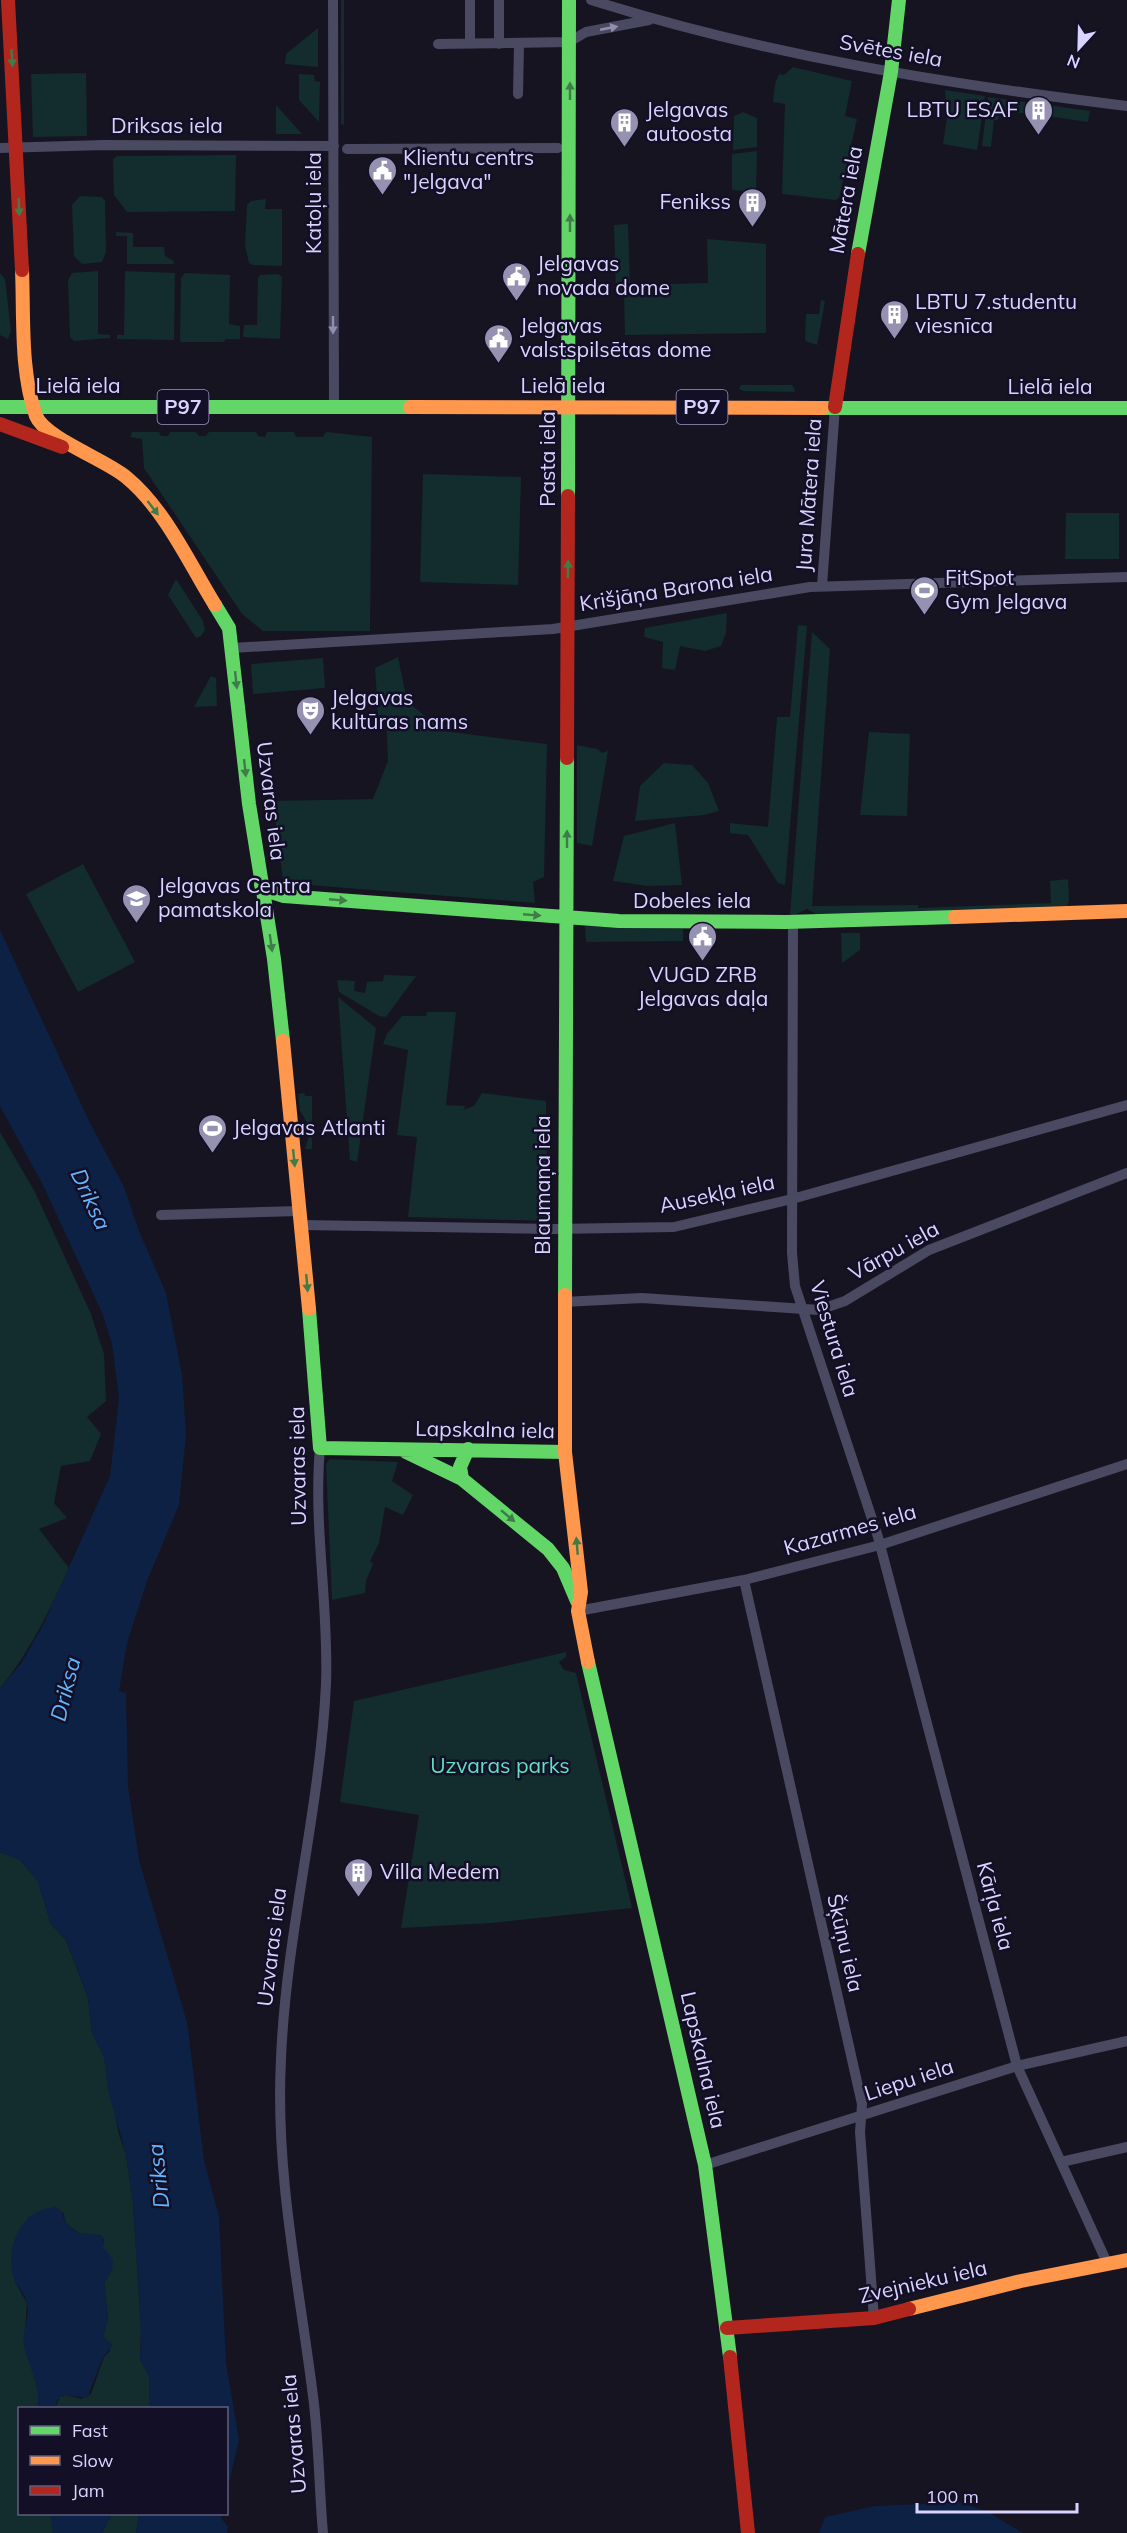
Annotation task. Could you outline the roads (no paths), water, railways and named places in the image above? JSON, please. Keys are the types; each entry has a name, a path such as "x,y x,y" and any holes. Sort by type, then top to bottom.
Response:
{"main road":[{"path":"8,0 27,374 33,407"},
{"name":"Pasta iela","path":"565,918 569,0"},
{"name":"Mātera iela","path":"835,407 864,216 891,72 899,0"},
{"name":"Lielā iela","path":"0,407 1127,408"},
{"name":"Uzvaras iela","path":"33,407 45,428 86,455"},
{"name":"Uzvaras iela","path":"0,424 86,455 112,466 128,478 157,512 229,628 247,784 274,959 301,1218 320,1448"},
{"name":"Dobeles iela","path":"261,885 268,891 284,896 619,921 794,922 1127,911"},
{"name":"Blaumaņa iela","path":"565,918 563,1302 565,1452"},
{"name":"Lapskalna iela","path":"320,1448 565,1452 581,1592 578,1607"},
{"name":"Lapskalna iela","path":"396,1448 462,1479 548,1550 563,1568 578,1607 705,2165 727,2328 748,2533"},
{"path":"462,1479 460,1467 468,1449"},
{"name":"Zvejnieku iela","path":"727,2328 874,2318 1021,2281 1127,2260"}],"street":[{"name":"Katoļu iela","path":"333,0 334,407"},
{"path":"470,0 470,44"},
{"path":"499,0 499,44"},
{"name":"Svētes iela","path":"591,0 652,19 780,50 891,72 1127,106"},
{"name":"Svētes iela","path":"569,42 586,32 652,19"},
{"path":"438,44 569,42"},
{"path":"518,94 519,44"},
{"name":"Driksas iela","path":"0,148 104,145 334,146"},
{"path":"347,149 558,148"},
{"name":"Jura Mātera iela","path":"822,586 825,511 835,407"},
{"name":"Krišjāņa Barona iela","path":"232,648 566,628 640,613 822,586 1127,577"},
{"name":"Viestura iela","path":"794,922 792,1199 795,1286 880,1545"},
{"name":"Ausekļa iela","path":"161,1215 301,1218 564,1229 674,1227 792,1199 1127,1105"},
{"name":"Vārpu iela","path":"563,1302 642,1298 819,1310 845,1301 929,1250 1127,1173"},
{"name":"Uzvaras iela","path":"320,1448 319,1512 326,1680 319,1755 287,1985 280,2058 280,2119 284,2197 313,2400 323,2533"},
{"name":"Kazarmes iela","path":"578,1607 744,1580 880,1545 1127,1464"},
{"name":"Kārļa iela","path":"880,1545 1017,2066 1108,2265"},
{"name":"Šķūņu iela","path":"744,1580 862,2104 859,2116 874,2318"},
{"name":"Liepu iela","path":"705,2165 1017,2066 1127,2041"},
{"path":"1061,2162 1127,2147"}],"water":[{"name":"Driksa","path":"0,930 90,1123 124,1187 139,1231 166,1293 182,1375 186,1434 179,1505 147,1581 127,1643 119,1691 126,1693 128,1786 139,1860 187,2022 204,2160 219,2217 226,2363 239,2440 228,2493 228,2407 149,2407 149,2376 140,2359 141,2329 133,2203 126,2154 108,2090 104,2057 92,2033 88,1998 66,1939 51,1924 38,1881 20,1860 0,1852 0,1689 22,1662 43,1625 110,1476 119,1398 112,1344 103,1315 43,1185 0,1106"},
{"path":"57,2207 65,2222 75,2231 103,2237 103,2247 113,2260 112,2269 104,2283 108,2318 103,2337 113,2345 103,2357 87,2398 63,2395 57,2400 55,2407 38,2407 36,2383 24,2345 27,2304 14,2279 11,2255 18,2232 25,2222 44,2209"},
{"path":"936,2494 988,2512 1023,2533 819,2533 825,2517 875,2506 924,2504"},
{"path":"51,2515 111,2515 102,2533 53,2533"},
{"path":"139,2515 222,2515 221,2518 228,2527 227,2533 136,2533"}],"place":[{"name":"LBTU ESAF","path":"1039,136"},
{"name":"Jelgavas autoosta","path":"625,148"},
{"name":"Klientu centrs \"Jelgava\"","path":"382,196"},
{"name":"Fenikss","path":"752,228"},
{"name":"Jelgavas novada dome","path":"516,302"},
{"name":"LBTU 7.studentu viesnīca","path":"894,340"},
{"name":"Jelgavas valstspilsētas dome","path":"499,364"},
{"name":"FitSpot Gym Jelgava","path":"924,616"},
{"name":"Jelgavas kultūras nams","path":"310,736"},
{"name":"Jelgavas Centra pamatskola","path":"137,924"},
{"name":"VUGD ZRB Jelgavas daļa","path":"703,962"},
{"name":"Jelgavas Atlanti","path":"212,1154"},
{"name":"Villa Medem","path":"359,1898"}],"park label":[{"name":"Uzvaras parks","path":"500,1766"}]}
